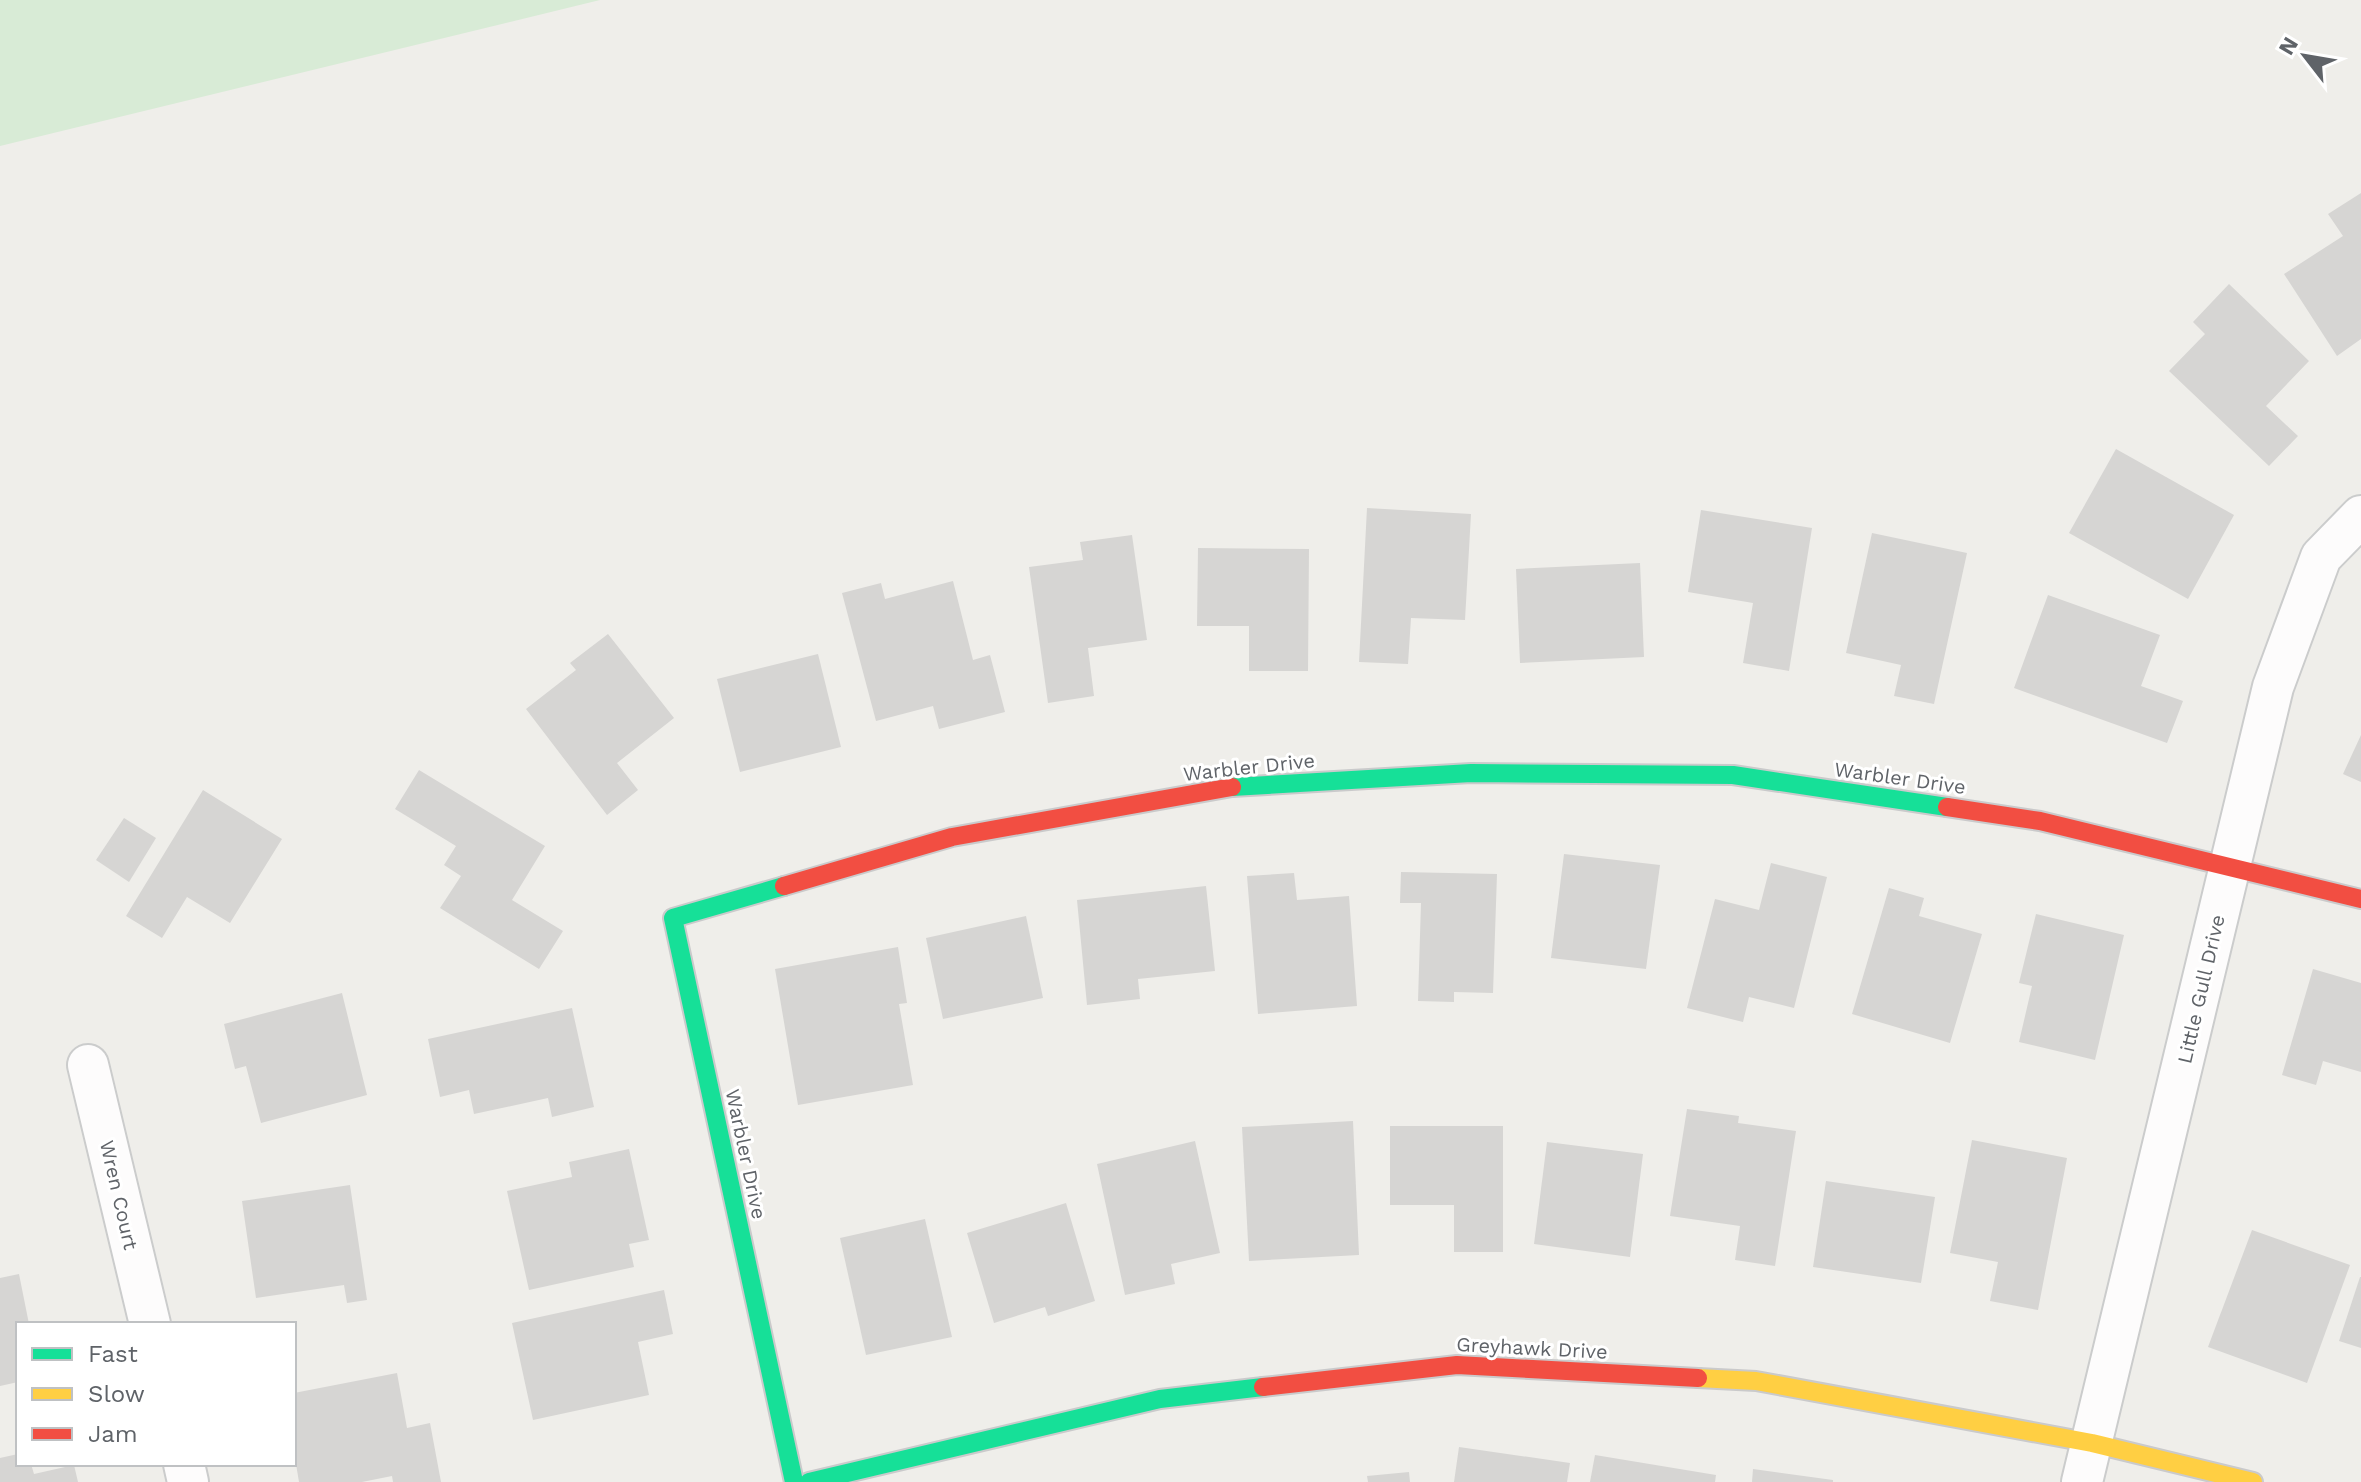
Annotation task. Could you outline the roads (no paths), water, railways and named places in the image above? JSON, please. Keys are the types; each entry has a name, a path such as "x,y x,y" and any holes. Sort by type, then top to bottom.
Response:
{"street":[{"name":"Little Gull Drive","path":"2082,1482 2273,687 2321,557 2361,516"},
{"name":"Warbler Drive","path":"794,1482 673,918 952,837 1223,787 1471,773 1733,775 2040,821 2361,899"},
{"name":"Wren Court","path":"88,1065 150,1322"},
{"name":"Greyhawk Drive","path":"809,1482 1160,1399 1457,1365 1756,1381 2092,1443 2253,1482"}]}
